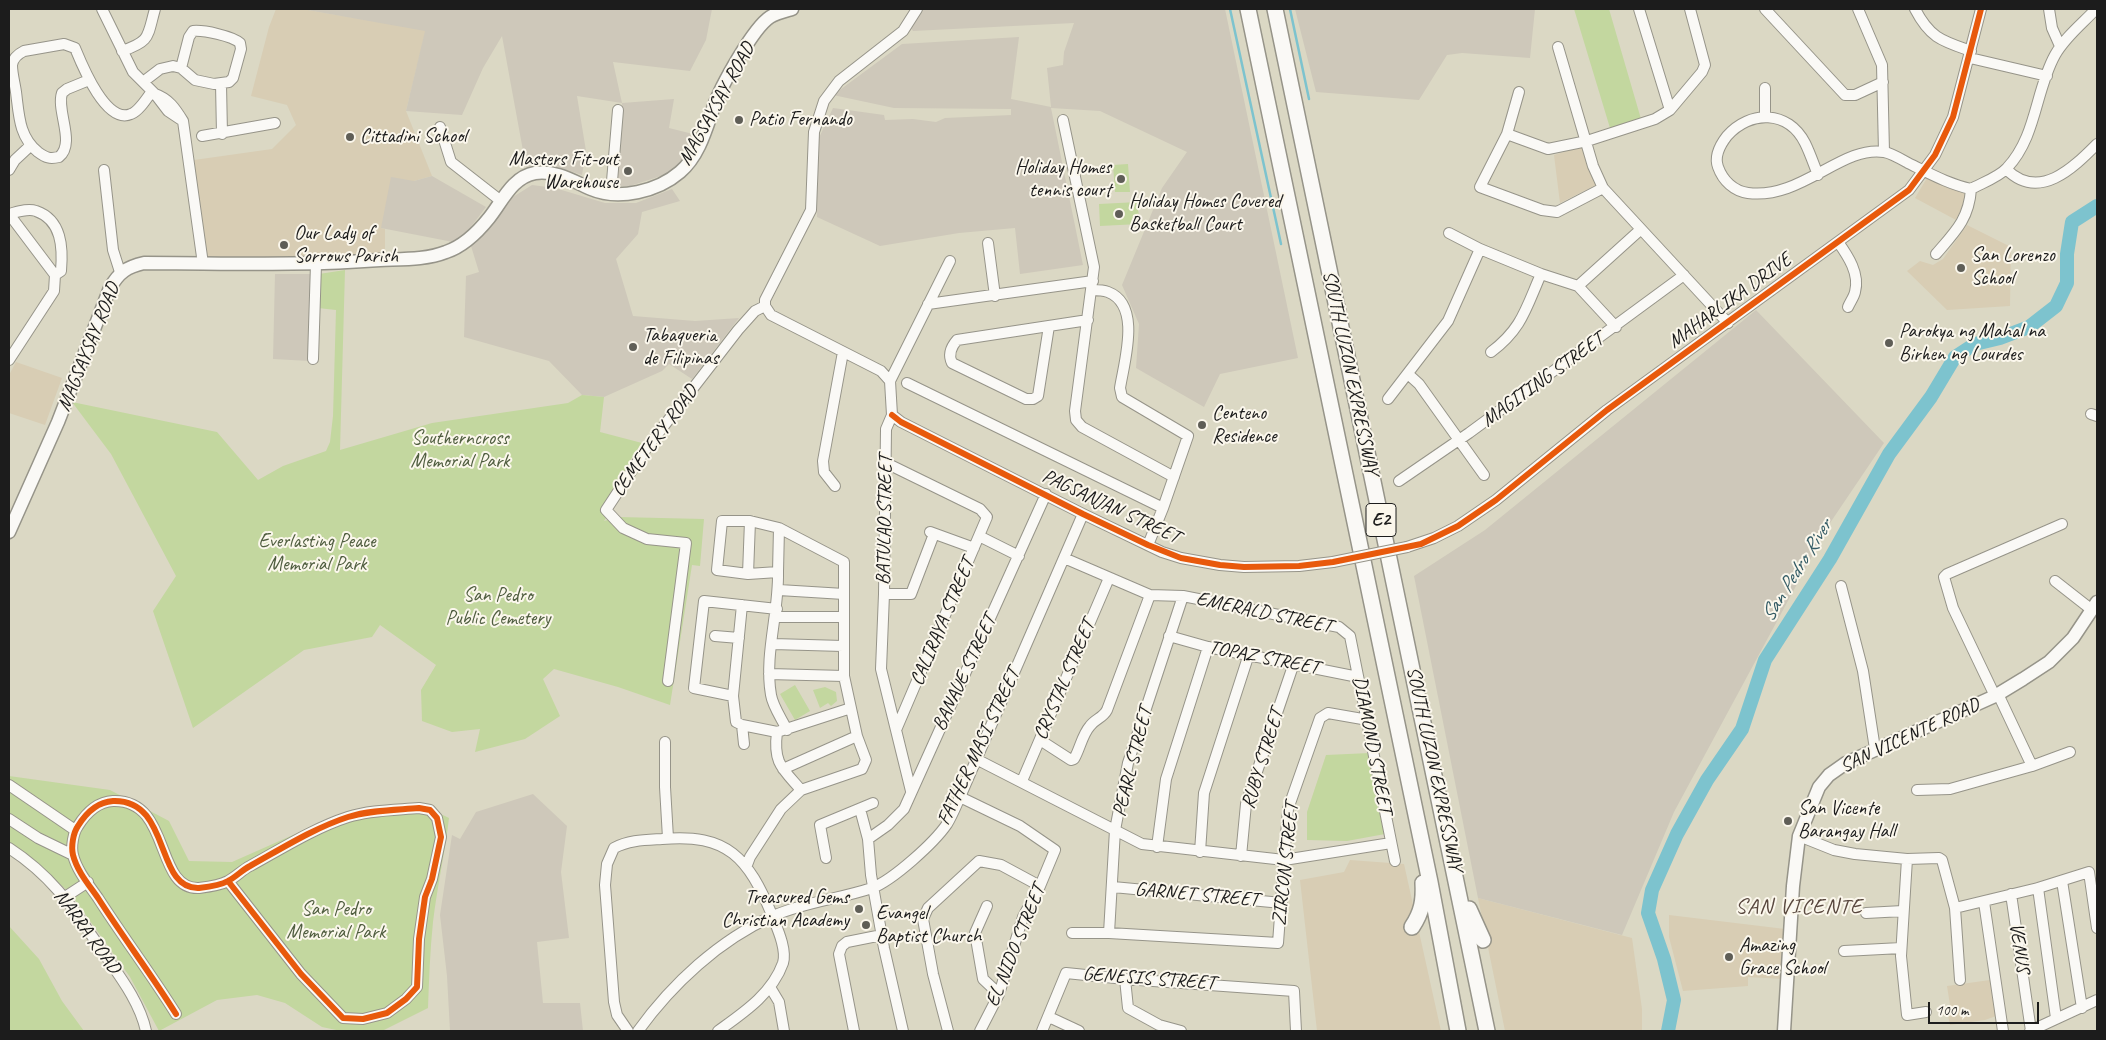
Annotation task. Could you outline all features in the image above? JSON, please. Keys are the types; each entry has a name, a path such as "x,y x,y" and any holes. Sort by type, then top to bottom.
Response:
{"highway":[{"name":"SOUTH LUZON EXPRESSWAY","path":"1248,9 1420,834 1458,1031"},
{"name":"SOUTH LUZON EXPRESSWAY","path":"1275,9 1487,1031"},
{"path":"1412,927 1421,914 1424,895 1420,834"},
{"path":"1453,863 1465,901 1483,940"}],"main road":[{"name":"MAGSAYSAY ROAD","path":"9,532 58,422 110,288 120,272 134,265 144,263 316,264 424,257 458,248 490,216 518,180 534,173 544,172 561,175 594,190 610,193 633,193 657,186 679,174 686,166 702,138 716,100 727,78 768,13 792,9"},
{"name":"SAN VICENTE ROAD","path":"1784,1031 1793,886 1799,836 1811,802 1819,787 1829,775 1846,763 1997,695 2049,662 2073,638 2094,606"}],"street":[{"path":"102,9 133,72 154,92 173,105 183,121 202,264"},
{"path":"122,51 137,46 145,40 155,9"},
{"path":"890,381 881,371 771,315 765,306 767,295 811,210 814,132 824,100 834,86 850,72 903,31 917,9"},
{"path":"1639,9 1670,110"},
{"path":"1506,134 1548,149 1587,141 1655,119 1670,110 1705,66 1690,9"},
{"path":"1766,9 1845,95 1855,95 1883,82"},
{"path":"1858,9 1880,59 1883,82 1884,152"},
{"path":"1915,9 1924,26 1946,42 1971,54 2047,76"},
{"name":"MAHARLIKA DRIVE","path":"1332,562 1421,544 1450,530 1496,500 1607,410 1909,190 1924,171 1954,117 1981,9"},
{"path":"2049,9 2052,28 2060,46"},
{"path":"1818,175 1805,142 1794,128 1782,121 1765,117 1753,118 1734,128 1722,142 1718,152 1717,165 1722,177 1731,186 1743,192 1774,193 1818,175 1847,159 1866,153 1884,152 1952,184 1971,189 2006,169 2028,138 2047,76 2060,46 2096,9"},
{"path":"143,82 166,66 181,68 195,80 220,84 230,82 233,78 241,49 240,43 234,39 201,30 193,31 188,37 181,68"},
{"path":"89,80 62,93 60,104 66,147 63,154 59,157 51,159 44,157 30,146 25,137 19,114 12,65 18,54 43,47 69,44 75,48 89,80 116,113 124,115 133,114 154,92"},
{"path":"1558,47 1593,166 1603,188 1728,323"},
{"path":"220,84 222,134"},
{"path":"1765,88 1765,117"},
{"path":"1519,92 1506,134 1480,188 1542,210 1557,212 1603,188"},
{"path":"610,193 618,110"},
{"path":"1063,120 1094,267 1076,420 1082,427 1174,477"},
{"path":"202,136 222,134 275,122"},
{"path":"440,127 451,162 501,201"},
{"path":"2006,169 2015,177 2027,182 2055,179 2075,166 2097,144"},
{"path":"9,170 15,160 30,146"},
{"path":"104,170 113,250 120,272"},
{"path":"1936,254 1960,227 1969,208 1971,189"},
{"path":"10,355 54,291 55,275 9,214 24,210 36,211 54,223 61,241 60,271 55,275"},
{"path":"1578,286 1640,230"},
{"path":"1449,233 1480,249 1541,274 1578,286 1616,327"},
{"path":"1838,242 1850,260 1855,276 1856,292 1848,307"},
{"path":"988,243 995,296"},
{"path":"1388,399 1448,321 1480,249"},
{"name":"BATULAO STREET","path":"911,791 881,669 886,429 892,415 890,381 950,261"},
{"path":"313,359 316,264"},
{"path":"1490,352 1506,340 1517,326 1541,274"},
{"name":"MAGITING STREET","path":"1399,481 1616,327 1684,276"},
{"path":"928,304 1093,285 1115,296 1128,319 1129,331 1120,388 1122,398 1188,436 1148,546"},
{"name":"CEMETERY ROAD","path":"668,680 686,543 647,539 623,528 606,510 646,449 738,330 755,311 765,306"},
{"path":"1049,326 1038,396 1033,399 1026,400 952,363 950,359 949,354 957,340 1088,320"},
{"path":"835,486 824,472 823,461 843,352"},
{"path":"1408,374 1419,384 1484,475"},
{"path":"907,383 1163,508"},
{"name":"PAGSANJAN STREET","path":"892,415 901,422 1083,514 1148,546 1181,558 1220,565 1268,567 1332,562"},
{"name":"CALIRAYA STREET","path":"886,463 980,509 986,514 986,522 896,730"},
{"name":"BANAUE STREET","path":"868,839 888,825 904,809 1046,494"},
{"name":"FATHER MASI STREET","path":"638,1031 668,994 707,957 738,935 772,916 811,903 873,888 902,868 928,846 947,824 1083,514"},
{"path":"747,865 750,857 781,809 801,790 862,769 866,760 857,736 844,676 844,562 779,528 750,521 722,521 717,570 748,574 778,572"},
{"path":"748,574 750,521"},
{"path":"2032,766 1953,608 1944,577 1947,574 2062,524"},
{"path":"779,528 779,590 769,674 772,697 782,731 775,748 777,758 783,769 801,790"},
{"path":"884,594 911,594 932,533 974,548"},
{"path":"980,536 1019,556"},
{"path":"1040,740 1071,760 1074,759 1091,724 1100,719 1108,710 1150,595 1064,558"},
{"name":"CRYSTAL STREET","path":"1022,781 1109,578"},
{"path":"2055,581 2094,606"},
{"path":"1841,586 1863,671 1875,749"},
{"path":"779,590 844,594"},
{"name":"EMERALD STREET","path":"1150,595 1183,596 1340,627 1345,631"},
{"name":"PEARL STREET","path":"1110,933 1116,830 1128,762 1183,596"},
{"path":"733,696 694,688 704,601 742,605 776,613 844,617"},
{"path":"742,605 733,696 736,722 742,725 782,731 851,708"},
{"name":"DIAMOND STREET","path":"1345,631 1350,636 1395,861"},
{"path":"715,636 738,638"},
{"name":"TOPAZ STREET","path":"1169,636 1208,647 1358,677"},
{"path":"773,644 843,646"},
{"path":"1156,847 1166,779 1208,647"},
{"path":"1200,852 1204,793 1249,654"},
{"name":"RUBY STREET","path":"1241,856 1248,797 1294,664"},
{"path":"769,674 844,676"},
{"name":"ZIRCON STREET","path":"1110,933 1278,943 1288,809 1320,718 1328,713 1368,720"},
{"path":"742,725 744,744"},
{"path":"783,769 857,736"},
{"path":"665,742 668,838"},
{"path":"1916,790 1950,789 2032,766 2070,752"},
{"path":"976,759 1142,844 1156,847 1284,860 1391,843"},
{"path":"9,785 75,830"},
{"name":"EL NIDO STREET","path":"960,797 1020,826 1055,850 1040,886 1023,917 998,994 980,1031"},
{"path":"72,854 75,830 90,811 103,803 127,802 142,810 148,816 171,868 184,884 199,888 228,881 240,871 297,841 349,817 419,808 430,810 437,818 441,837 432,879 425,897 419,939 417,988 406,1000 386,1013 363,1019 343,1018 301,974 228,881"},
{"path":"826,858 820,825 873,803"},
{"path":"860,809 868,839 873,888 882,935 903,1031"},
{"path":"9,819 38,838 72,854 135,956 156,983 176,1014"},
{"path":"1799,836 1834,850 1907,859 1936,857 1941,859 1955,908 1960,980"},
{"path":"628,1031 617,1015 614,1002 604,885 607,864 614,848 626,842 668,838 698,839 724,846 747,865 762,892 781,940 783,961 770,987 763,996 719,1031"},
{"name":"NARRA ROAD","path":"9,848 39,870 65,897 133,998 146,1031"},
{"path":"1907,859 1901,948 1907,1015 1926,1012"},
{"path":"948,1031 932,974 923,919 928,908 979,861 1001,865 1040,886"},
{"path":"1955,908 2038,888 2089,872 2097,928"},
{"path":"2062,881 2082,1008"},
{"path":"65,897 88,882"},
{"name":"GARNET STREET","path":"1112,887 1282,903"},
{"path":"2038,888 2056,1018"},
{"name":"VENUS","path":"2011,894 2031,1031"},
{"path":"1984,902 2003,1031"},
{"path":"987,906 975,934 983,979 998,994"},
{"path":"1866,913 1903,911"},
{"path":"1072,933 1110,933"},
{"path":"854,1031 839,954 842,946 847,942 882,935"},
{"path":"1844,951 1901,948"},
{"name":"GENESIS STREET","path":"1042,1031 1066,973 1294,991 1296,1031"},
{"path":"1125,979 1128,1008 1159,1025 1181,1031"},
{"path":"770,987 779,1002 784,1031"},
{"path":"2031,1031 2097,1000"},
{"path":"1049,1017 1079,1031"}],"shaded area":[{"name":"Cittadini School","path":"276,9 302,9 426,30 406,111 432,176 414,181 381,228 385,229 385,254 336,257 205,259 194,160 272,149 296,125 287,105 251,96 269,27"},
{"path":"302,9 712,9 706,40 690,71 613,62 622,103 577,96 586,151 582,175 546,163 526,167 502,36 483,68 462,115 406,111 425,31"},
{"path":"921,9 1225,9 1298,358 1220,374 1204,407 1136,368 1139,324 1122,285 1162,188 1187,152 1100,111 1051,108 1083,265 1020,274 1015,228 959,233 880,246 817,217 817,142 833,108 884,115 885,120 913,119 936,122 945,118 1011,115 1011,109 894,108 833,95 902,44 1019,37 1011,99 1051,107 1047,68 1063,65 1064,52 1074,23 913,31 910,27"},
{"path":"1295,9 1535,9 1530,58 1462,53 1447,55 1419,100 1316,92"},
{"path":"674,99 669,128 693,134 688,155 679,166 664,175 630,186 615,186 622,103"},
{"path":"1583,146 1596,185 1560,203 1554,155"},
{"path":"432,176 486,207 467,232 453,242 381,228 391,177 414,181"},
{"path":"1927,178 1965,192 1964,204 1956,220 1915,198"},
{"path":"532,185 555,188 605,203 636,203 672,189 680,201 642,212 638,234 616,259 633,316 695,321 739,318 692,379 669,364 662,371 604,397 582,395 549,361 464,337 466,276 479,272 471,246 513,197"},
{"name":"San Lorenzo School","path":"1967,225 2011,247 2010,306 1947,310 1907,271 1920,261 1933,265 1943,259"},
{"path":"275,274 311,274 310,361 273,359"},
{"path":"1756,310 1884,443 1830,523 1674,812 1622,935 1478,898 1414,576 1485,530"},
{"path":"16,362 62,378 45,425 9,413 9,375"},
{"path":"533,794 567,826 561,872 569,938 537,942 543,1003 580,1003 583,1031 450,1031 447,976 440,915 452,835 460,839 476,812"},
{"path":"1350,860 1404,864 1441,1031 1317,1031 1300,880 1344,872"},
{"path":"1478,898 1632,938 1642,1009 1642,1031 1505,1031"},
{"name":"Amazing Grace School","path":"1669,915 1785,929 1783,979 1748,977 1748,986 1683,991 1669,937"},
{"path":"1990,980 1996,1016 1985,1020 1950,1025 1946,1007 1950,1005 1947,986"}],"green space":[{"path":"1574,9 1609,9 1641,119 1610,128"},
{"name":"Holiday Homes tennis court","path":"1128,164 1130,192 1115,192 1113,165"},
{"name":"Holiday Homes Covered Basketball Court","path":"1138,202 1139,224 1100,226 1099,204"},
{"path":"345,270 340,450 432,423 568,403 582,395 604,397 600,432 642,443 629,462 641,468 604,521 618,517 704,519 700,566 692,565 670,705 618,687 554,669 543,679 560,716 525,739 475,752 480,729 452,732 422,721 421,690 436,665 380,625 372,637 304,650 193,728 153,611 176,576 111,454 72,402 217,432 258,480 283,466 326,451 330,442 333,416 336,310 318,308 319,274"},
{"path":"795,685 810,711 795,720 780,694"},
{"path":"825,687 836,692 837,701 831,706 828,703 820,708 813,690"},
{"path":"1370,753 1385,834 1347,841 1307,840 1307,812 1326,755"},
{"name":"San Pedro Memorial Park","path":"9,776 110,790 169,821 189,861 232,862 345,812 418,803 449,818 433,922 428,1008 382,1031 341,1031 322,1027 285,1003 257,995 217,1000 159,1031 130,977 70,893 39,865 9,844"},
{"path":"9,926 39,959 62,1001 84,1031 9,1031"}],"waterway":[{"path":"1230,9 1281,244"},
{"path":"1290,9 1309,99"},
{"name":"San Pedro River","path":"1668,1031 1674,1000 1664,959 1648,913 1652,890 1677,834 1707,780 1742,729 1765,660 1830,559 1889,454 1931,397 1955,357 1975,344 2000,338 2029,327 2056,306 2067,283 2067,254 2072,222 2097,206"}],"cycle path":[{"path":"892,415 901,422 1083,514 1148,545 1181,558 1244,567 1299,566 1333,562 1421,544 1458,526 1496,500 1607,410 1909,190 1935,155 1953,117 1981,9"},
{"path":"176,1014 77,867 72,848 75,832 81,821 92,809 113,801 132,804 145,814 154,828 175,875 185,885 199,888 214,886 234,878 247,868 298,839 348,817 374,812 419,808 430,810 437,818 441,837 432,879 425,897 419,939 417,987 406,999 387,1013 363,1019 343,1018 301,974 228,881"}],"place":[{"name":"Patio Fernando","path":"739,120"},
{"name":"Cittadini School","path":"350,137"},
{"name":"Masters Fit-out Warehouse","path":"628,171"},
{"name":"Holiday Homes tennis court","path":"1121,179"},
{"name":"Holiday Homes Covered Basketball Court","path":"1119,214"},
{"name":"Our Lady of Sorrows Parish","path":"284,245"},
{"name":"San Lorenzo School","path":"1961,268"},
{"name":"Parokya ng Mahal na Birhen ng Lourdes","path":"1889,343"},
{"name":"Tabaqueria de Filipinas","path":"633,347"},
{"name":"Centeno Residence","path":"1202,425"},
{"name":"San Vicente Barangay Hall","path":"1788,821"},
{"name":"Treasured Gems Christian Academy","path":"859,909"},
{"name":"Evangel Baptist Church","path":"866,925"},
{"name":"Amazing Grace School","path":"1729,957"}],"district":[{"name":"SAN VICENTE","path":"1799,907"}],"park label":[{"name":"Southerncross Memorial Park","path":"460,450"},
{"name":"Everlasting Peace Memorial Park","path":"317,554"},
{"name":"San Pedro Public Cemetery","path":"498,608"}]}
